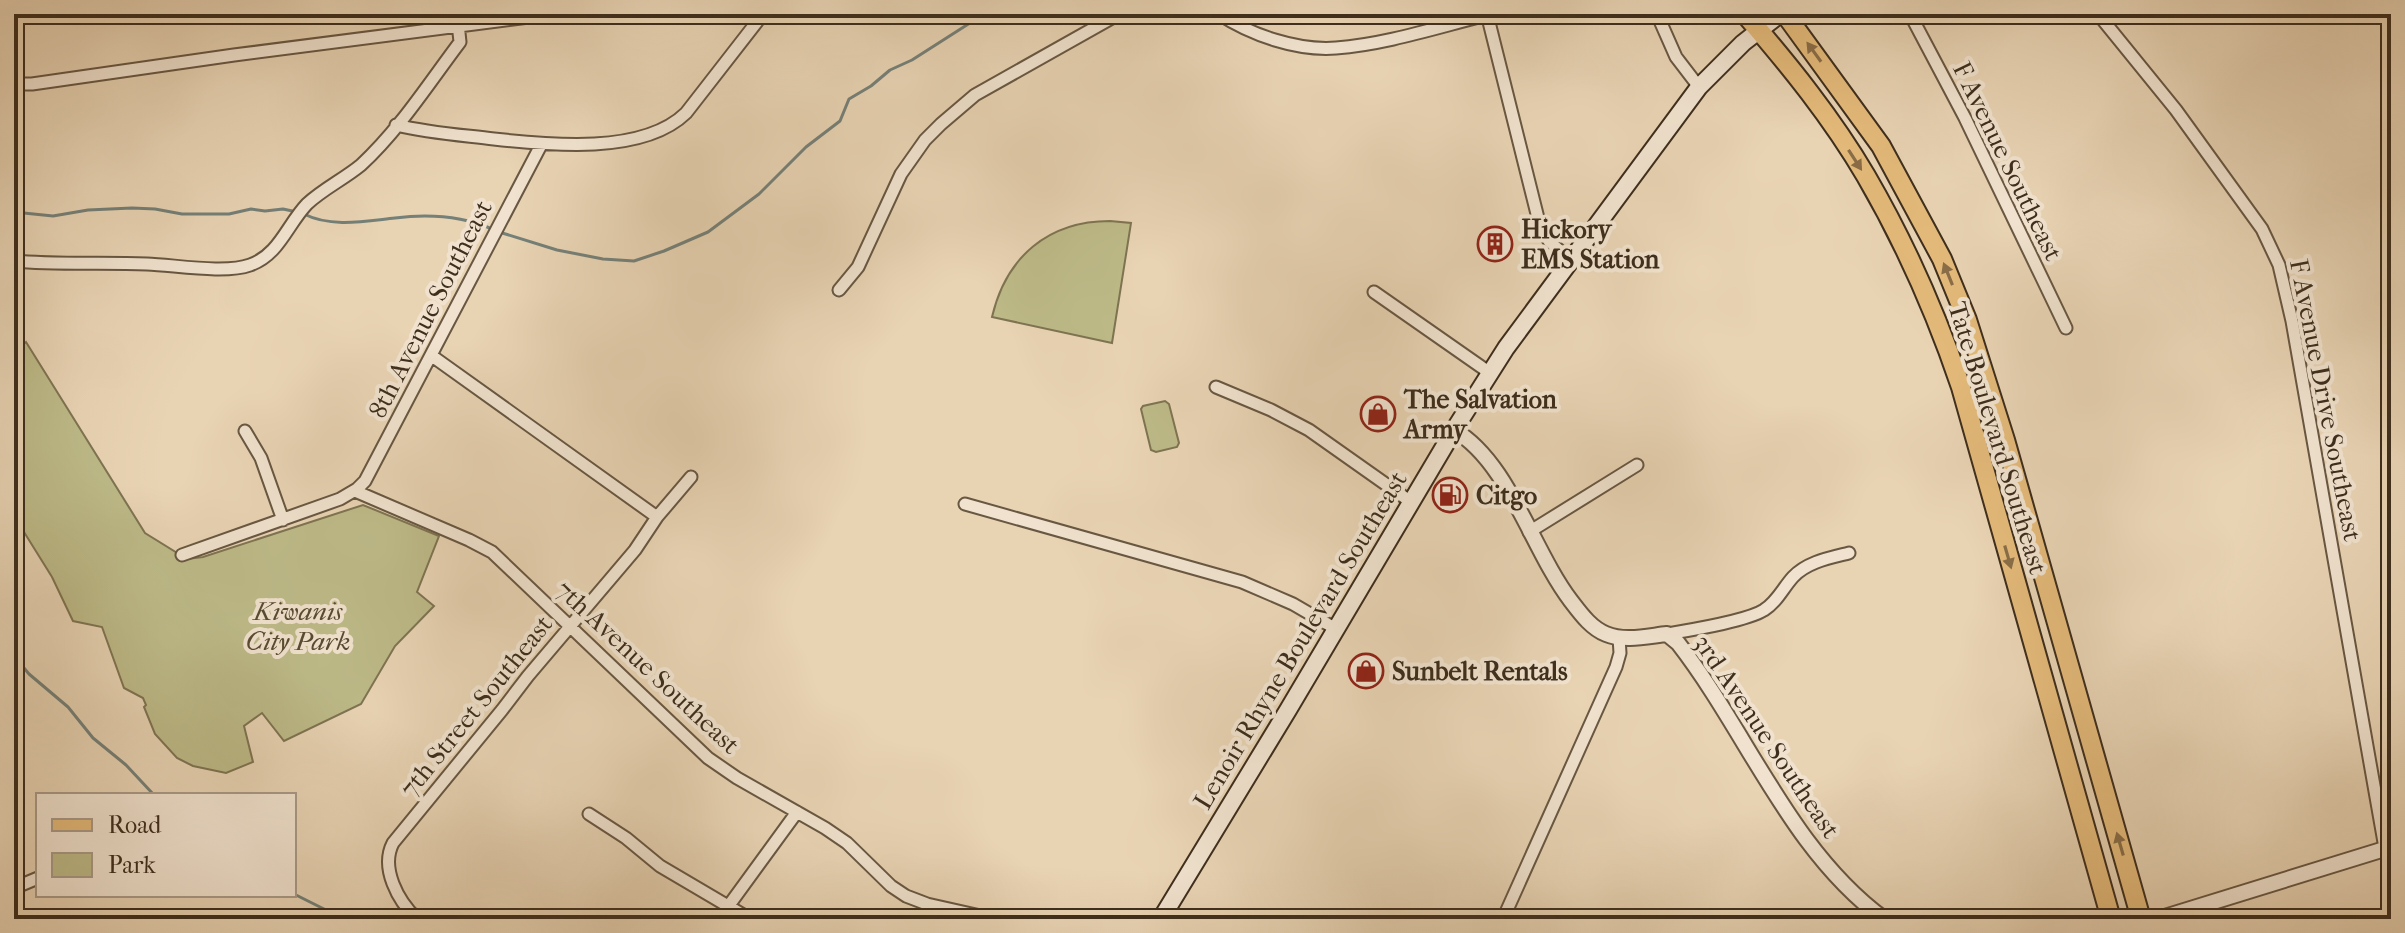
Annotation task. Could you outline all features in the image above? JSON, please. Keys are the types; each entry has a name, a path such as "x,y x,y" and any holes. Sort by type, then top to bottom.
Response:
{"main road":[{"name":"Tate Boulevard Southeast","path":"1745,14 1822,109 1865,174 1932,307 1961,387 2111,919"},
{"name":"Lenoir Rhyne Boulevard Southeast","path":"1161,919 1490,373 1699,87 1759,30 1783,14"},
{"name":"Tate Boulevard Southeast","path":"1783,14 1881,146 1942,259 1967,320 2005,440 2141,919"}],"street":[{"path":"14,84 263,51 458,20 553,14"},
{"path":"396,125 541,145 614,141 654,132 671,125 686,113 763,14"},
{"path":"839,290 858,267 901,174 925,140 941,124 975,95 1119,14"},
{"path":"1219,14 1265,36 1295,45 1333,49 1372,43 1487,15 1540,226 1549,241 1570,260"},
{"path":"1657,14 1676,57 1699,87"},
{"name":"F Avenue Southeast","path":"1910,14 1965,118 2066,328"},
{"name":"F Avenue Drive Southeast","path":"2098,14 2176,110 2262,229 2279,265 2292,321 2388,848"},
{"path":"14,261 229,268 249,266 267,256 310,202 361,164 396,125 460,42 458,20"},
{"name":"8th Avenue Southeast","path":"355,491 377,462 541,145"},
{"path":"1374,292 1490,373"},
{"path":"432,356 657,517"},
{"path":"1216,387 1309,430 1411,502"},
{"path":"1454,430 1474,445 1496,472 1555,578 1576,607 1596,629 1619,638 1667,634 1756,615 1769,607 1801,570 1849,553"},
{"path":"245,431 261,458 283,520"},
{"path":"1529,532 1637,465"},
{"name":"7th Street Southeast","path":"417,919 396,891 389,853 393,843 569,626 635,550 657,517 691,477"},
{"path":"182,555 355,491"},
{"name":"7th Avenue Southeast","path":"355,491 492,552 708,758 847,843 891,886 927,904 994,919"},
{"path":"965,504 1242,582 1293,604 1336,629"},
{"name":"3rd Avenue Southeast","path":"1667,634 1686,654 1826,865 1884,919"},
{"path":"1503,919 1616,667 1620,653 1619,638"},
{"path":"719,919 797,812"},
{"path":"589,814 626,838 660,866 750,919"},
{"path":"2158,919 2388,848"},
{"path":"14,888 36,879"}],"green space":[{"path":"1110,221 1131,223 1112,343 992,317 1008,277 1033,246 1067,228"},
{"name":"Kiwanis City Park","path":"26,342 145,533 187,559 203,557 363,505 439,536 417,592 434,606 395,646 361,704 284,741 262,713 244,726 253,762 226,773 193,766 177,758 155,734 143,698 124,688 102,627 73,621 52,577 14,516 14,353"},
{"path":"1165,401 1169,404 1179,443 1177,447 1156,452 1151,450 1141,409"}],"waterway":[{"path":"499,232 557,250 603,259 634,261 708,232 759,194 806,147 840,121 849,99 890,70 912,60 984,14"},
{"path":"14,212 53,216 88,210 132,208 182,214 229,214 251,209 297,212"},
{"path":"304,214 337,222 444,217 492,229"},
{"path":"14,656 29,674 68,707 93,738 126,765 152,793"},
{"path":"296,895 344,919"}],"place":[{"name":"Hickory EMS Station","path":"1495,244"},
{"name":"The Salvation Army","path":"1378,414"},
{"name":"Citgo","path":"1450,495"},
{"name":"Sunbelt Rentals","path":"1366,671"}]}
